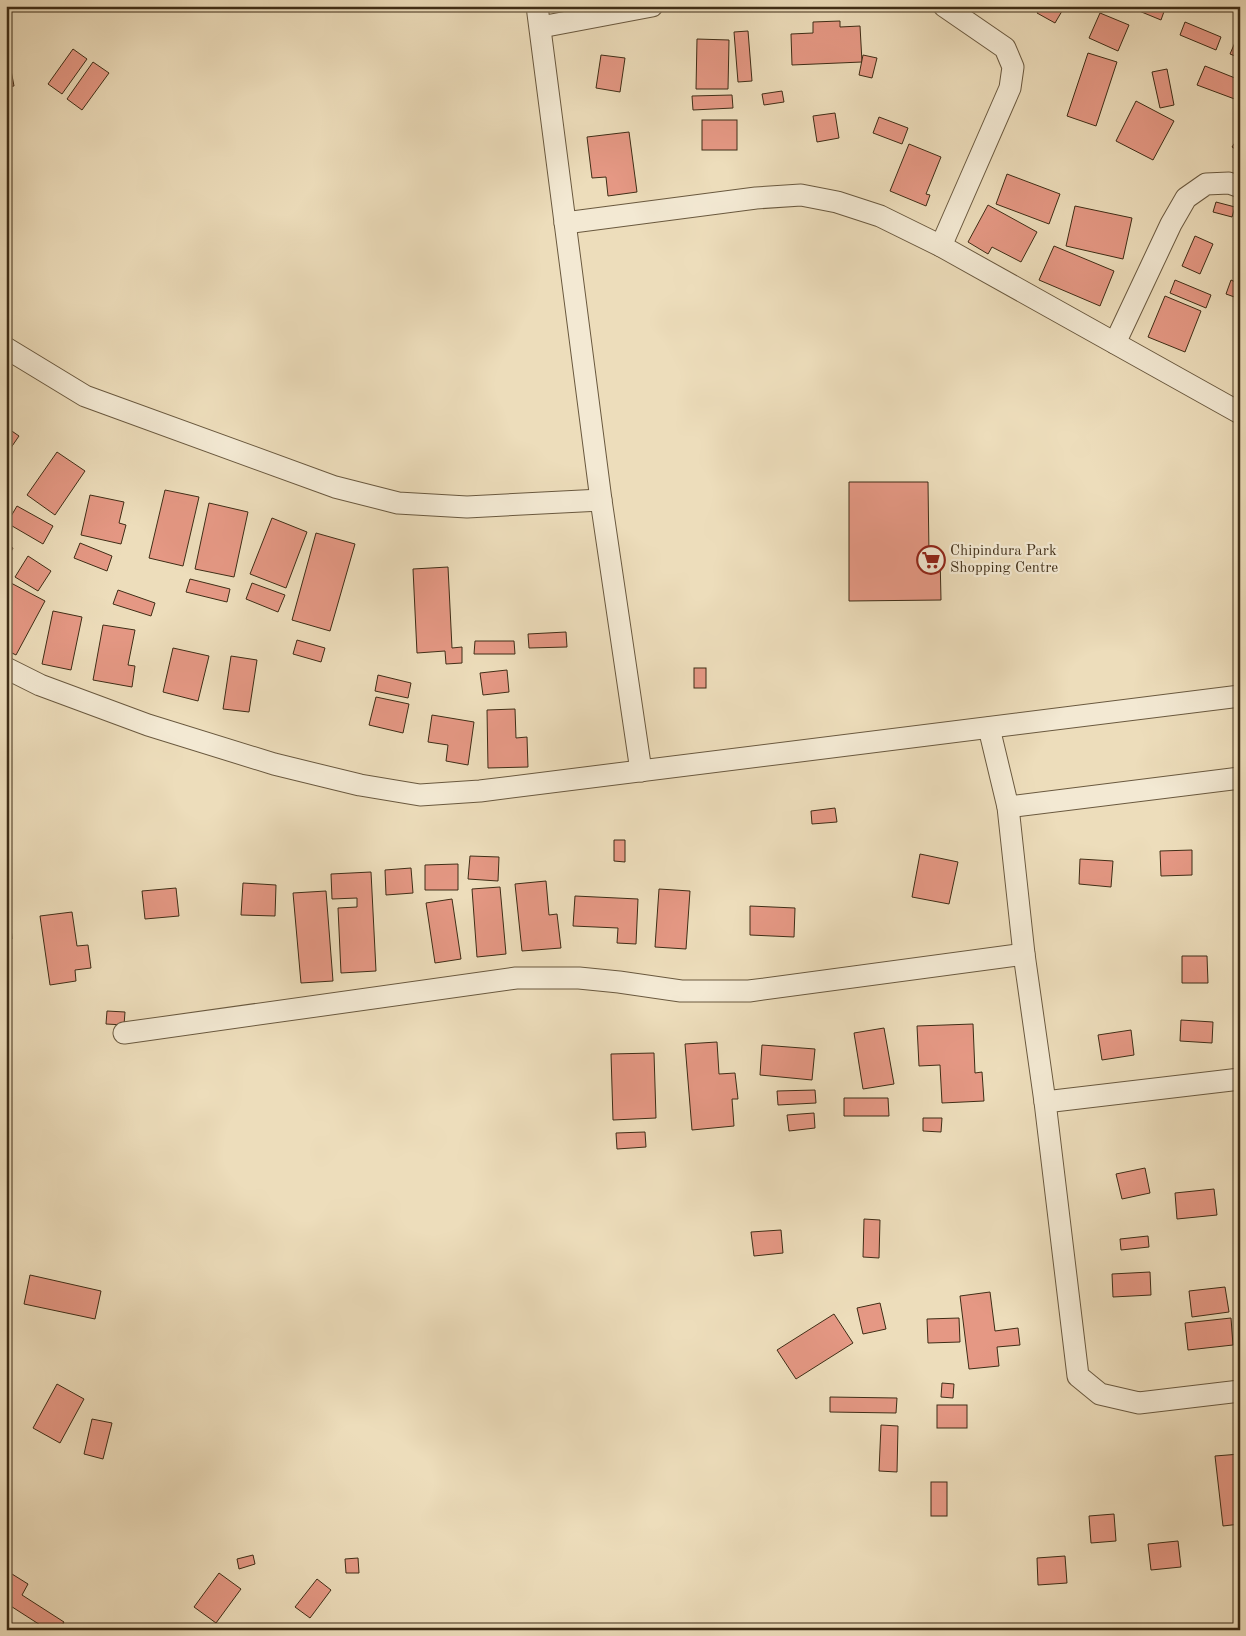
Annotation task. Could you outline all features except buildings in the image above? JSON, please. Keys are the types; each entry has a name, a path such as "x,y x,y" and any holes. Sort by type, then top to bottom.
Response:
{"street":[{"path":"537,6 601,500 641,771"},
{"path":"541,28 652,6"},
{"path":"941,246 1010,88 1013,68 1005,48 944,6"},
{"path":"1115,343 1186,198 1206,184 1229,183 1240,187"},
{"path":"565,223 756,198 801,195 837,202 880,216 941,246 1240,413"},
{"path":"6,348 85,396 335,487 362,494 398,503 467,507 601,500"},
{"path":"6,668 40,685 148,725 274,764 360,785 420,794 480,791 1240,696"},
{"path":"989,728 1008,808 1024,954 1045,1102 1078,1376 1100,1394 1139,1403 1240,1391"},
{"path":"1008,808 1240,778"},
{"path":"124,1033 516,978 578,978 681,991 749,991 1024,954"},
{"path":"1045,1102 1240,1079"}],"place":[{"name":"Chipindura Park Shopping Centre","path":"931,560"}]}
